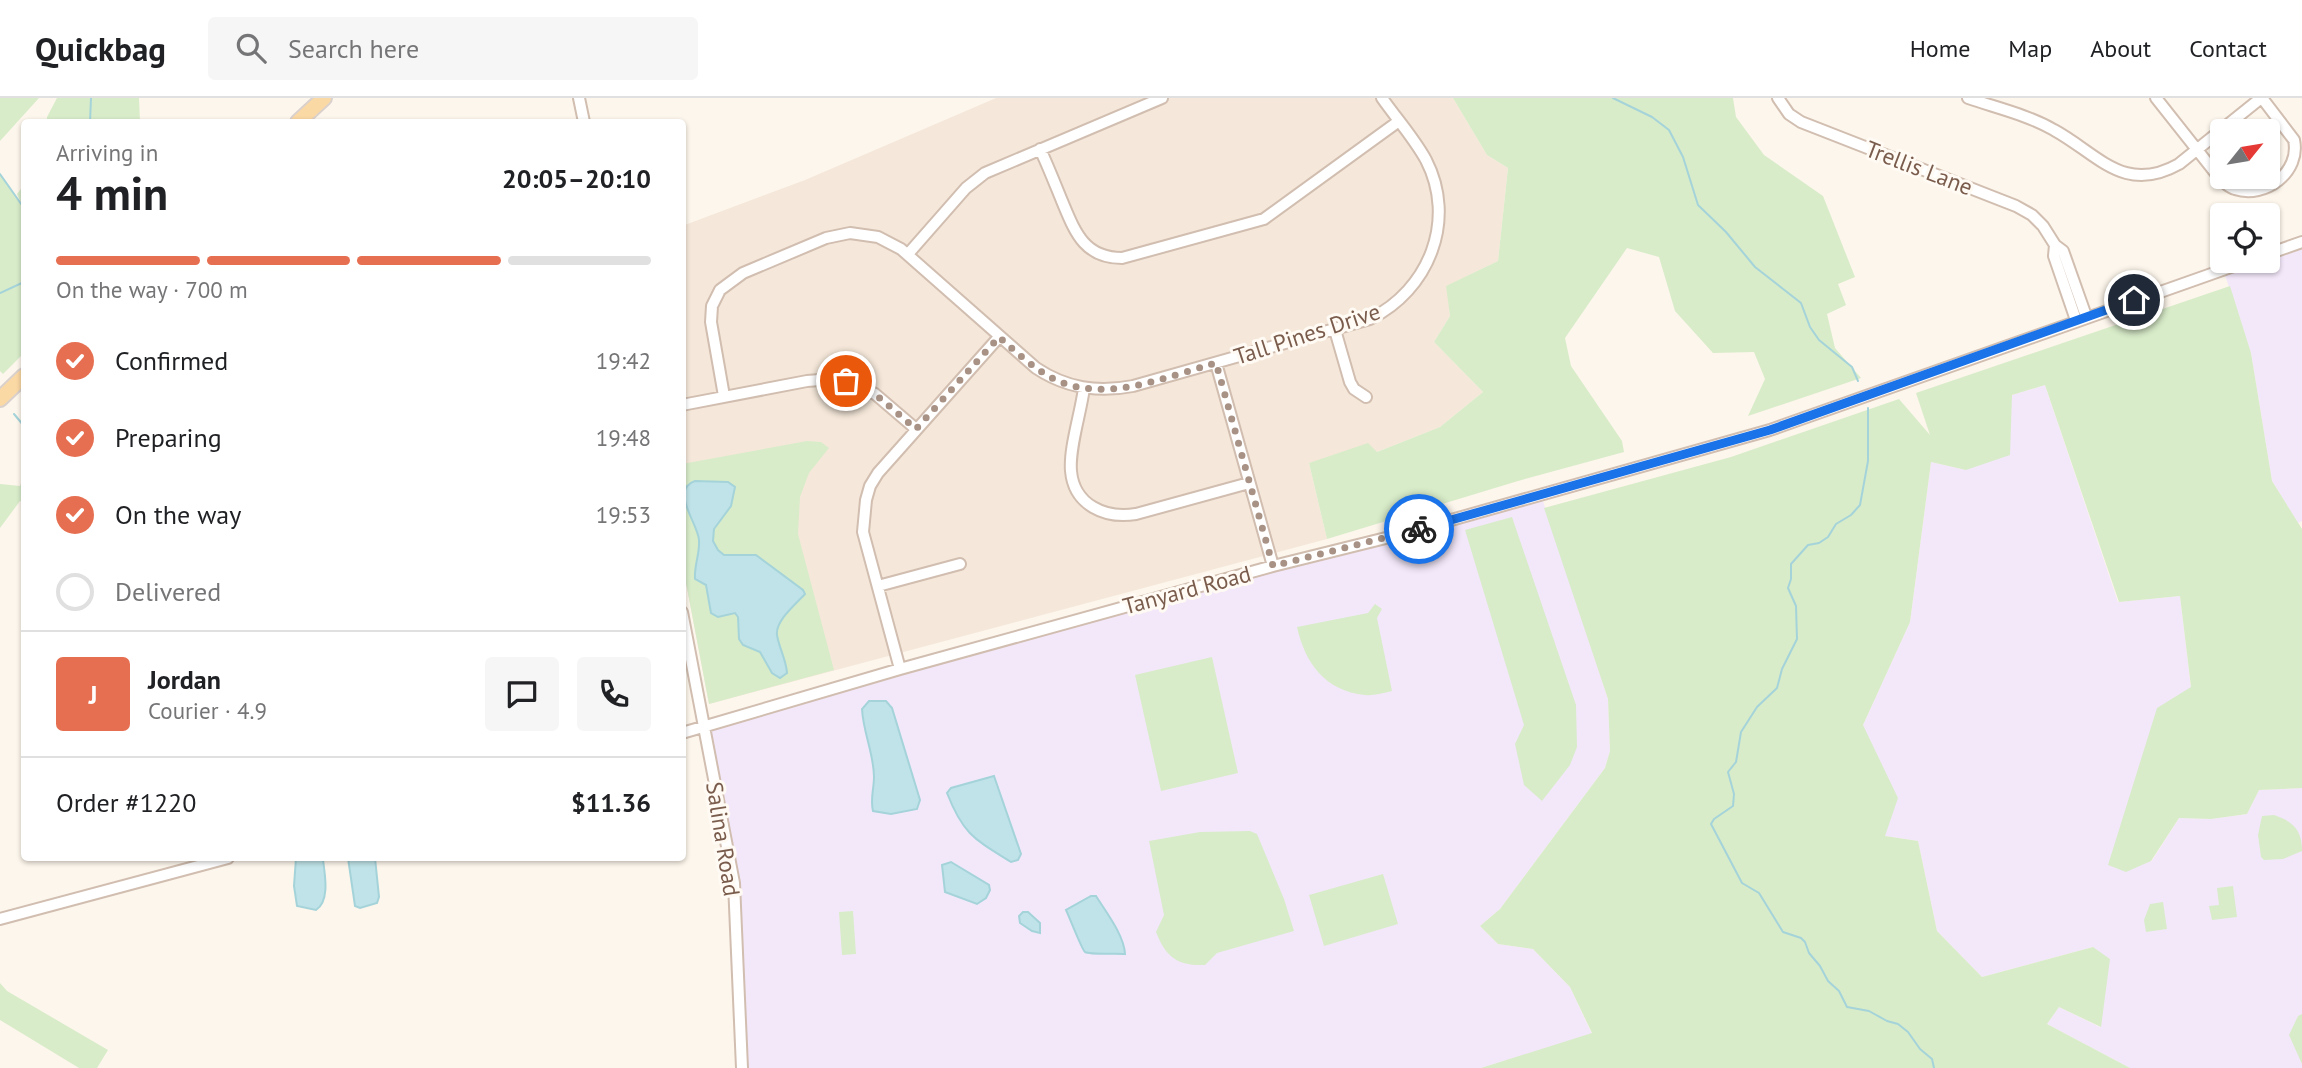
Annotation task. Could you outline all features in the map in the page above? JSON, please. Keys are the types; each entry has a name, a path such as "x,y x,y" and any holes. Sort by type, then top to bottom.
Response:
{"main road":[{"path":"301,119 324,98"},
{"path":"0,399 21,379"}],"street":[{"path":"579,98 583,119"},
{"path":"908,254 978,178 993,168 1162,98"},
{"name":"Tall Pines Drive","path":"724,396 711,317 717,295 731,279 826,238 844,234 878,237 908,254 999,337 1046,375 1084,388 1124,388 1370,319 1399,301 1422,274 1432,253 1438,225 1438,201 1425,159 1382,98"},
{"name":"Trellis Lane","path":"1778,98 1789,114 1801,122 1996,197 2032,215 2063,251 2081,318"},
{"path":"1968,98 2039,122 2099,161 2127,175 2149,176 2179,164 2197,149 2262,98 2290,134 2296,148 2291,168 2278,181 2246,191 2232,188 2221,180 2197,149 2156,98"},
{"path":"1040,149 1080,239 1097,253 1106,257 1122,258 1265,219 1399,121"},
{"path":"2280,250 2302,243"},
{"name":"Tanyard Road","path":"686,732 900,669 1273,566 1398,535 1770,430 2213,273"},
{"path":"1335,330 1350,382 1354,389 1366,397"},
{"path":"900,669 863,532 866,500 878,473 999,337"},
{"path":"1216,363 1273,566"},
{"path":"686,404 807,381 837,379 854,383 875,394 916,429"},
{"path":"1084,388 1071,470 1078,491 1094,509 1112,515 1130,515 1249,483"},
{"path":"878,586 960,564"},
{"name":"Salina Road","path":"686,633 734,883 742,1068"},
{"path":"0,919 217,861"}],"shaded area":[{"path":"996,98 1453,98 1487,155 1508,168 1498,261 1447,286 1450,316 1434,342 1483,392 1440,427 1377,452 1309,463 1327,539 709,704 686,583 686,225 805,180"},
{"path":"2302,249 2302,521 2298,523 2272,481 2251,353 2225,275 2280,273 2280,256"},
{"path":"2045,385 2118,602 2180,596 2191,688 2151,862 2179,818 2211,819 2247,814 2259,790 2302,788 2302,1068 2130,1068 2047,1024 2059,1007 2100,1027 2093,947 1982,977 1937,931 1918,841 1885,836 1863,725 1910,622 1931,462 1966,470 2012,395"},
{"path":"1541,495 1608,699 1610,751 1605,768 1500,909 1480,926 1498,944 1533,949 1570,987 1592,1034 1481,1068 742,1068 734,883 704,726"}],"green space":[{"path":"0,98 39,98 0,141"},
{"path":"57,98 139,98 140,119 47,117"},
{"path":"1453,98 1733,98 1736,117 1764,155 1823,196 1855,277 1838,284 1846,305 1827,314 1835,348 1861,378 1748,416 1765,379 1754,352 1713,353 1675,311 1659,257 1627,248 1565,338 1571,366 1622,441 1624,452 1327,539 1309,463 1368,443 1377,452 1440,427 1483,392 1434,342 1450,316 1446,286 1498,261 1508,168 1487,155"},
{"path":"0,174 21,203 21,356 3,374 0,371"},
{"path":"2230,286 2251,353 2272,481 2302,529 2302,788 2259,790 2247,814 2211,819 2179,818 2151,861 2126,872 2108,865 2157,708 2191,687 2180,596 2119,602 2045,385 2012,395 2010,455 1966,470 1931,462 1910,622 1863,725 1898,798 1885,836 1918,841 1937,931 1982,977 2093,947 2110,959 2101,1027 2059,1007 2047,1024 2130,1068 1481,1068 1592,1033 1570,987 1533,949 1498,944 1480,926 1500,909 1605,768 1610,751 1608,699 1544,508 1731,457 1899,399 1930,435 1916,393"},
{"path":"807,441 821,442 829,448 809,473 800,497 798,534 834,670 709,704 686,583 686,463"},
{"path":"21,483 21,502 0,528 0,484 20,486"},
{"path":"1512,517 1576,705 1577,747 1570,765 1542,801 1524,785 1515,744 1524,725 1465,530"},
{"path":"1375,604 1382,609 1377,618 1392,691 1368,695 1339,688 1319,673 1311,663 1297,627 1368,613"},
{"path":"1212,657 1238,773 1161,791 1135,675"},
{"path":"2274,815 2295,828 2302,851 2283,859 2264,860 2261,857 2258,835 2262,816"},
{"path":"1250,831 1257,834 1294,931 1217,953 1205,965 1180,962 1164,948 1156,932 1164,915 1149,841 1200,832"},
{"path":"1383,874 1398,924 1324,946 1309,895"},
{"path":"2233,886 2237,917 2212,920 2209,906 2219,905 2217,888"},
{"path":"2163,902 2167,929 2146,932 2144,920 2150,904"},
{"path":"853,911 856,954 842,955 839,912"},
{"path":"0,983 7,991 108,1050 97,1068 79,1068 0,1020"},
{"path":"2302,1014 2302,1064 2289,1035 2298,1016"}],"water":[{"path":"695,481 728,482 735,487 731,506 714,529 713,541 718,550 724,555 756,555 805,594 787,613 777,630 787,673 780,678 772,673 760,652 743,645 739,639 738,617 735,613 718,617 711,613 706,585 695,579 699,540 686,504 688,485"},
{"path":"869,701 886,701 892,708 920,800 917,809 891,814 873,811 874,768 862,709"},
{"path":"994,776 1021,854 1018,860 1011,862 971,834 959,818 947,793 951,788"},
{"path":"296,861 323,861 325,894 316,910 297,906 294,886"},
{"path":"348,861 375,861 379,897 377,903 360,908 355,906"},
{"path":"951,862 989,885 986,898 977,904 945,892 942,865"},
{"path":"1091,896 1096,896 1114,924 1125,954 1083,950 1066,910"},
{"path":"1028,912 1040,923 1040,933 1020,923 1019,916"}],"waterway":[{"path":"90,119 91,98"},
{"path":"1613,98 1652,117 1669,130 1683,157 1698,205 1726,232 1755,267 1801,303 1810,327 1819,340 1852,367 1858,381"},
{"path":"0,174 21,204"},
{"path":"0,293 21,283"},
{"path":"1868,408 1868,461 1860,505 1851,515 1836,524 1828,537 1819,543 1808,545 1791,564 1788,588 1796,606 1797,639 1782,669 1777,688 1757,707 1741,732 1736,762 1728,772 1734,794 1733,806 1711,824 1742,883 1759,893 1783,932 1805,942 1809,953 1828,981 1839,991 1847,1007 1869,1011 1898,1024 1932,1059 1934,1068"},
{"path":"14,414 21,422"}],"way so far":[{"path":"846,381 875,394 916,429 999,337 1046,375 1084,388 1124,388 1216,363 1273,566 1419,529"}],"route":[{"path":"1419,529 1770,430 2134,300"}]}
